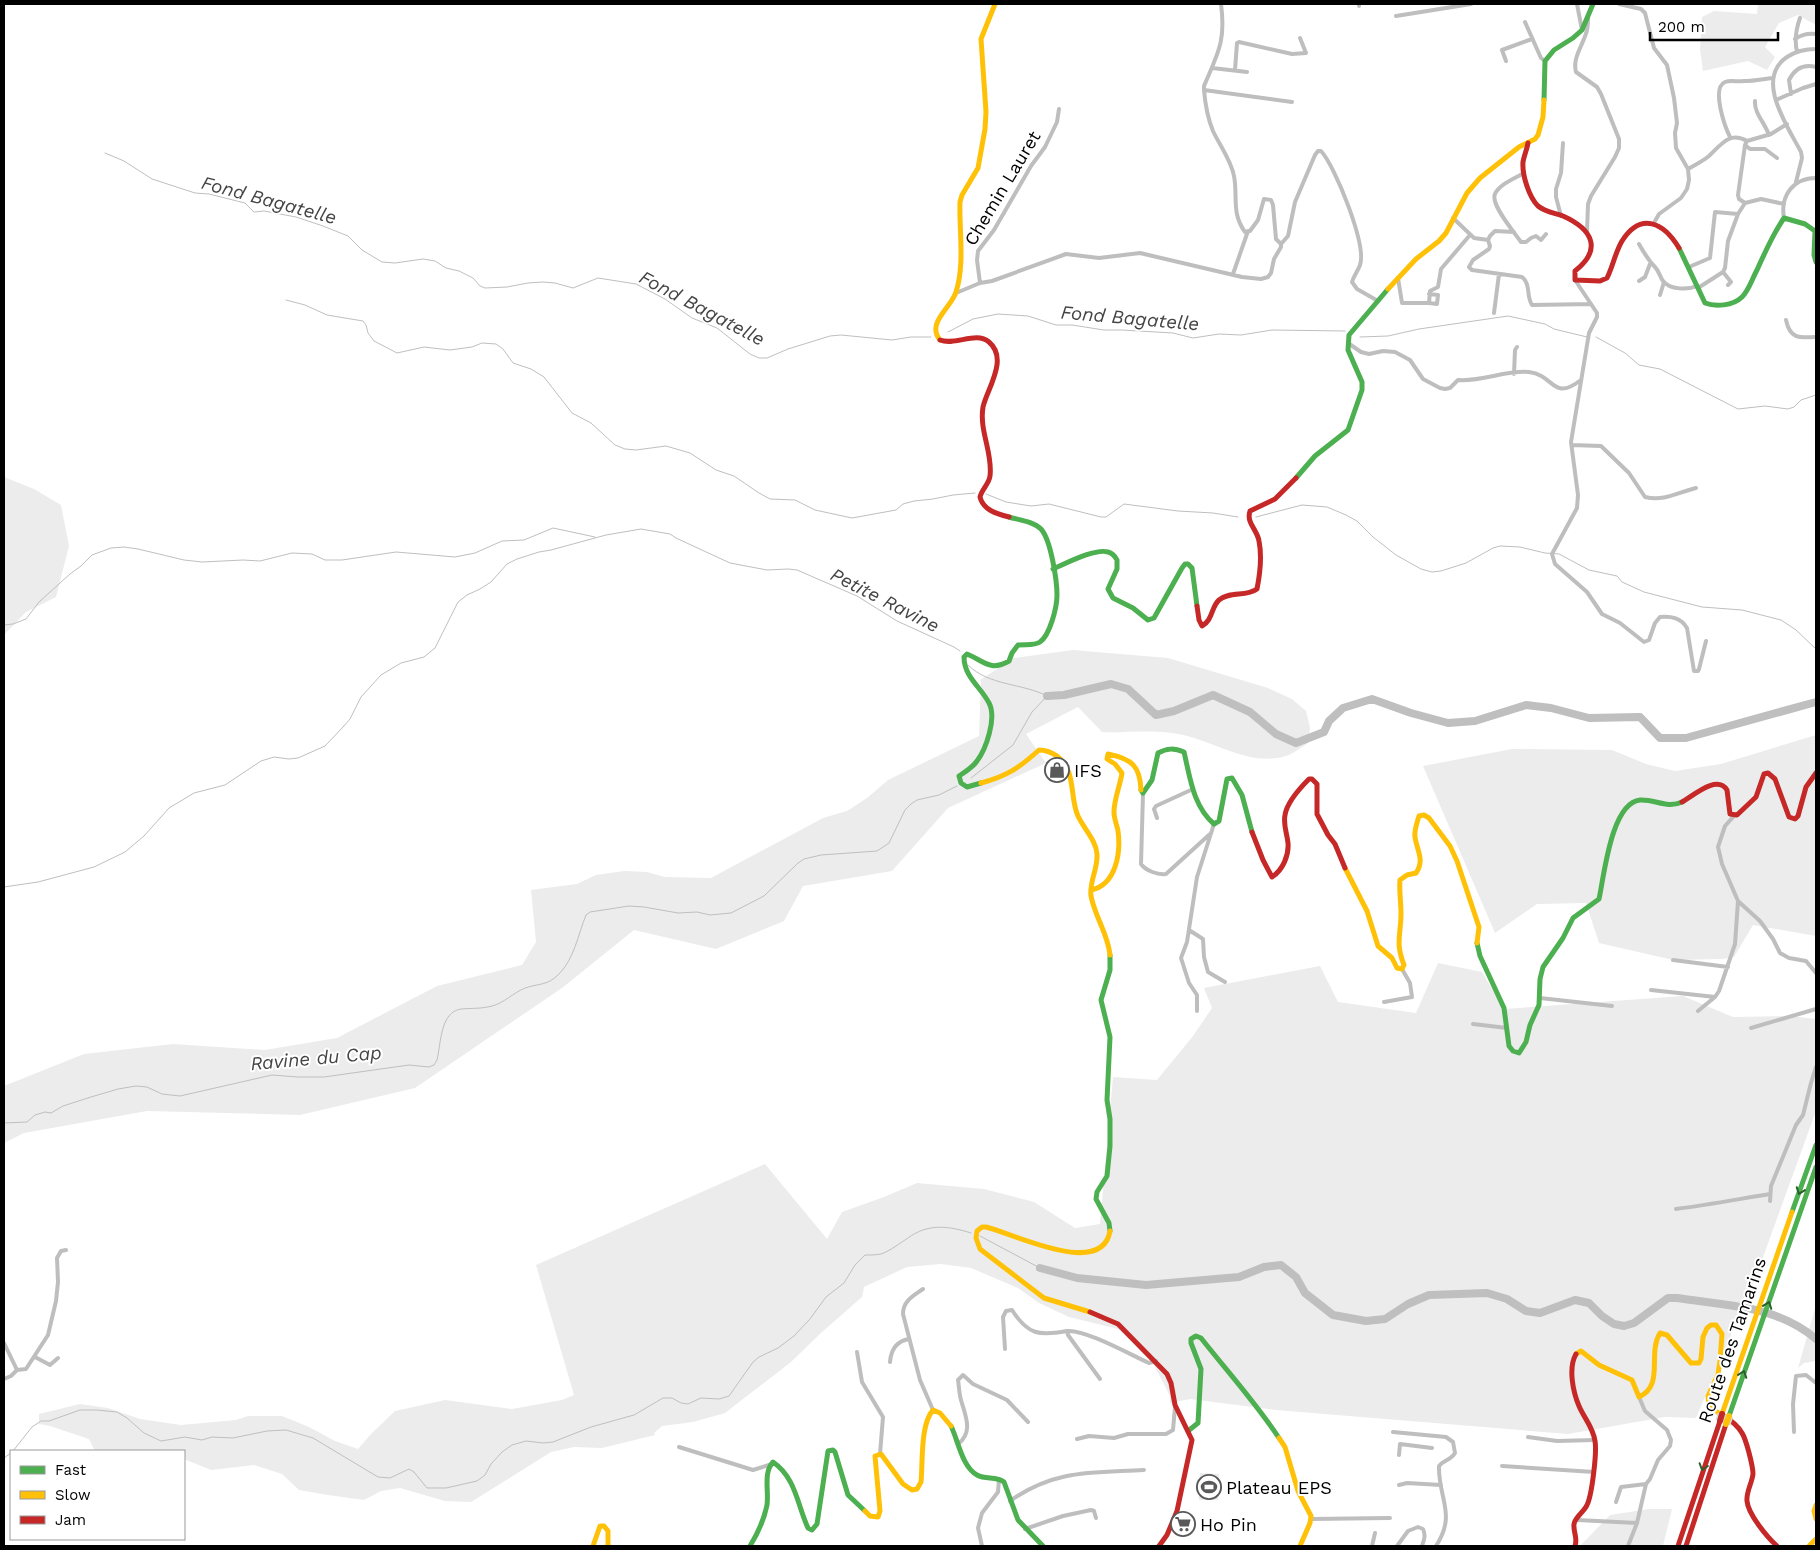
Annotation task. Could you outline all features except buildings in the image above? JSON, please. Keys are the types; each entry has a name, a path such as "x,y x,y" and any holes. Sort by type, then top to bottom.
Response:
{"main road":[{"path":"995,4 981,39 986,112 978,168 962,195 960,202 959,277 952,302 936,323 936,335 946,342 983,338 992,345 997,360 996,376 985,400 983,410 990,478 980,494 980,500 983,506 992,511 1040,528 1044,534 1053,569 1057,598 1046,635 1042,641 1037,644 1017,646 1012,651 1009,661 997,666 983,664 967,654 964,657 964,663 970,678 990,703 993,714 985,748 976,762 959,776 962,786 967,787 997,779 1019,768 1038,750 1044,749 1062,761 1072,778 1076,812 1096,850 1097,855 1091,890 1094,910 1106,938 1111,961 1101,1000 1110,1037 1106,1100 1110,1120 1108,1174 1098,1191 1096,1199 1109,1224 1107,1239 1102,1246 1095,1250 1073,1254 1016,1238 986,1227 980,1227 977,1230 976,1236 980,1249 1044,1298 1081,1309 1118,1324 1167,1374 1171,1383 1175,1405 1192,1440 1192,1447 1182,1498 1170,1530 1159,1546"},
{"path":"1053,569 1096,552 1113,553 1117,560 1117,569 1108,590 1110,595 1133,608 1148,620 1151,620 1154,618 1182,568 1185,564 1188,564 1192,568 1199,620 1202,626 1206,625 1214,606 1223,598 1253,592 1257,589 1259,543 1258,535 1248,521 1250,511 1275,499 1315,456 1342,435 1352,422 1362,390 1362,382 1350,357 1347,342 1349,335 1416,259 1440,241 1467,193 1480,178 1519,147 1538,135 1543,123 1545,61 1554,50 1582,30 1593,4"},
{"path":"1528,143 1523,161 1524,173 1532,197 1542,208 1561,216 1587,232 1591,245 1590,253 1576,271 1575,280 1600,281 1607,278 1625,237 1637,224 1645,220 1655,221 1673,236 1705,303 1712,306 1734,302 1742,298 1776,230 1784,218 1815,227 1814,255 1816,262"},
{"path":"1091,890 1101,887 1110,881 1118,845 1118,831 1114,814 1122,773 1115,764 1107,759 1108,754 1130,762 1136,768 1141,776 1140,791 1143,793 1146,792 1151,783 1158,753 1169,748 1176,748 1184,752 1193,789 1205,817 1214,824 1218,821 1227,780 1232,778 1236,782 1246,808 1253,837 1272,877 1280,871 1287,849 1288,840 1284,828 1287,809 1308,779 1316,781 1318,814 1328,835 1335,844 1347,873 1372,922 1375,940 1378,946 1392,958 1397,968 1402,969 1404,965 1397,948 1400,915 1400,880 1407,875 1416,873 1420,866 1421,856 1415,837 1419,816 1424,815 1429,818 1450,846 1457,861 1479,927 1477,946 1480,956 1504,1008 1509,1046 1519,1053 1523,1049 1540,998 1540,973 1546,961 1567,932 1571,919 1578,912 1595,904 1599,899 1612,838 1621,818 1630,805 1638,800 1646,799 1660,804 1677,804 1716,784 1726,787 1728,809 1730,814 1734,816 1740,813 1757,796 1761,790 1762,778 1764,774 1768,773 1775,779 1789,817 1795,819 1798,816 1806,787 1816,773"},
{"name":"Route des Tamarins","path":"1755,1332 1770,1275 1816,1145"},
{"name":"Route des Tamarins","path":"1678,1546 1755,1332 1778,1277 1816,1167"},
{"path":"1575,1546 1577,1540 1574,1522 1587,1505 1596,1456 1595,1440 1591,1426 1579,1407 1573,1386 1575,1355 1581,1351 1598,1365 1632,1380 1639,1397 1642,1396 1654,1379 1656,1372 1653,1362 1654,1350 1660,1333 1667,1335 1695,1364 1699,1363 1701,1359 1707,1326 1711,1324 1716,1325 1722,1334 1718,1374 1708,1396 1709,1407 1743,1434 1752,1464 1752,1481 1747,1501 1765,1535 1777,1546"},
{"path":"1188,1431 1198,1423 1200,1415 1201,1369 1191,1343 1191,1339 1196,1336 1201,1338 1281,1438 1290,1459 1298,1490 1310,1512 1311,1520 1300,1546"},
{"path":"750,1546 766,1509 768,1496 767,1472 769,1465 773,1462 791,1480 798,1496 805,1523 812,1530 817,1524 828,1451 833,1450 835,1452 848,1495 872,1517 879,1516 880,1511 874,1458 876,1454 883,1456 904,1484 912,1490 917,1489 921,1482 926,1423 932,1410 941,1413 948,1420 966,1464 972,1472 982,1478 999,1479 1004,1482 1017,1518 1041,1546"},
{"name":"Route des Tamarins","path":"1686,1546 1724,1418"},
{"path":"1816,1505 1814,1510 1816,1519"},
{"path":"592,1546 600,1526 604,1526 608,1531 608,1546"},
{"path":"1809,1546 1816,1539"}],"street":[{"path":"1222,4 1224,30 1220,48 1204,90 1212,129 1232,168 1237,215 1245,232 1248,231"},
{"path":"1396,16 1471,4"},
{"path":"1577,4 1582,30"},
{"path":"1620,4 1641,9 1645,13 1654,48 1667,65 1677,122 1675,133 1676,148 1688,169 1689,180 1687,189 1681,198 1659,214 1655,221"},
{"path":"1587,232 1588,204 1591,196 1619,148 1619,139 1602,94 1575,70 1578,54 1587,30 1588,17"},
{"path":"1797,52 1795,39 1800,18"},
{"path":"1525,22 1541,58 1545,61"},
{"path":"1795,39 1808,33 1816,34"},
{"path":"1235,70 1237,43 1239,42 1292,54 1306,53 1300,38"},
{"path":"1506,61 1502,50 1532,39"},
{"path":"1784,218 1784,204 1796,182 1802,158 1801,152 1776,100 1772,78 1780,62 1797,52 1816,49"},
{"path":"1791,94 1789,80 1795,71 1805,66 1816,67"},
{"path":"1212,68 1247,72"},
{"path":"1730,138 1722,115 1719,87 1722,83 1728,81 1772,78"},
{"path":"1776,100 1816,84"},
{"path":"1204,90 1292,102"},
{"path":"1755,101 1757,112 1766,126 1769,135"},
{"name":"Chemin Lauret","path":"980,283 977,260 978,251 994,230 1035,160 1045,147 1057,122 1059,109"},
{"path":"1746,143 1769,135 1787,124"},
{"path":"1688,169 1703,161 1724,140 1730,138 1742,139 1752,150 1765,149 1777,158"},
{"path":"1561,216 1556,189 1561,173 1562,143"},
{"path":"1745,203 1739,199 1738,195 1746,143"},
{"path":"956,293 1066,254 1098,258 1140,253 1254,279 1268,277 1271,273 1275,255 1288,236 1295,202 1315,155 1318,151 1321,151 1327,159 1353,218 1361,256 1360,265 1354,274 1352,282 1357,289 1378,301"},
{"path":"1524,173 1507,183 1494,195 1494,203 1521,242 1523,243 1536,236 1541,240 1546,234"},
{"path":"1796,182 1816,178"},
{"path":"1233,274 1248,231 1258,220 1264,199 1271,200 1273,205 1276,239 1281,244"},
{"path":"1639,244 1650,264 1656,267 1664,282 1687,289 1698,287 1723,272 1726,265 1726,245 1738,214 1745,203 1761,199 1784,204"},
{"path":"1689,268 1710,258 1715,212 1738,214"},
{"path":"1453,218 1474,238 1488,240"},
{"path":"1488,240 1495,231 1514,232"},
{"path":"1428,304 1430,291 1438,287 1441,269 1470,235"},
{"path":"1488,240 1489,249 1473,260 1469,267 1472,270 1518,276 1526,280 1532,305 1591,304"},
{"path":"1639,281 1645,277 1650,264"},
{"path":"1723,272 1731,282 1728,285"},
{"path":"1494,313 1499,274"},
{"path":"1398,278 1402,303 1437,304 1438,295 1429,294"},
{"path":"1575,280 1597,313 1597,318 1589,333 1572,445 1578,495 1577,508 1552,554 1555,564 1587,592 1602,614 1620,623 1644,642 1649,640 1655,623 1660,617 1676,618 1684,623 1687,628 1694,671 1698,671 1706,641"},
{"path":"1660,296 1664,282"},
{"path":"1786,320 1788,331 1794,335 1802,338 1816,337"},
{"path":"1347,342 1361,352 1369,354 1383,350 1395,352 1410,360 1423,379 1445,389 1450,388 1458,380 1469,381 1496,375 1530,372 1543,377 1562,390 1571,388 1582,380"},
{"path":"1514,374 1515,350 1517,347"},
{"path":"1572,445 1601,446 1624,468 1648,498 1658,499 1696,488"},
{"path":"1158,818 1154,809 1156,806 1193,789"},
{"path":"1143,793 1141,864 1146,869 1166,874 1212,833"},
{"path":"1734,816 1725,826 1718,846 1722,864 1738,901 1760,921 1780,953 1789,958 1806,961 1816,973"},
{"path":"1197,1011 1196,995 1184,971 1181,958 1189,930 1197,877 1214,824"},
{"path":"1698,1011 1715,997 1728,967 1735,944 1738,901"},
{"path":"1189,930 1202,939 1208,972 1225,982"},
{"path":"1673,960 1728,967"},
{"path":"1384,1002 1412,997 1410,983 1402,969"},
{"path":"1651,990 1715,997"},
{"path":"1540,998 1612,1006"},
{"path":"1751,1028 1816,1009"},
{"path":"1473,1024 1506,1028"},
{"path":"1770,1202 1771,1186 1796,1125 1804,1115 1816,1068"},
{"path":"1676,1209 1693,1208 1739,1198 1770,1194"},
{"path":"4,1379 11,1376 17,1370 26,1369 48,1335 58,1282 57,1258 61,1252 66,1250"},
{"path":"923,1289 909,1299 903,1309 909,1339 924,1392 932,1410"},
{"path":"1006,1349 1003,1317 1006,1311 1012,1310 1020,1322 1033,1332 1045,1335 1073,1330 1149,1363 1156,1361"},
{"path":"1067,1331 1100,1379"},
{"path":"890,1362 891,1354 897,1344 900,1341 909,1339"},
{"path":"4,1343 17,1370"},
{"path":"857,1352 862,1382 883,1417 880,1454"},
{"path":"35,1357 50,1364 58,1358"},
{"path":"958,1444 964,1439 967,1429 967,1416 960,1398 958,1380 963,1375 973,1384 1007,1400 1028,1422"},
{"path":"1794,1432 1793,1404 1796,1376 1806,1375 1816,1383"},
{"path":"1628,1546 1637,1523 1646,1484 1653,1474 1658,1460 1670,1446 1671,1440 1667,1430 1645,1411 1639,1397"},
{"path":"1077,1439 1089,1436 1114,1438 1128,1434 1166,1434 1173,1430 1175,1405"},
{"path":"1393,1432 1446,1437 1453,1442 1454,1455 1439,1466 1447,1517 1436,1546"},
{"path":"1422,1447 1424,1434"},
{"path":"1528,1437 1557,1441 1595,1440"},
{"path":"1399,1454 1400,1444 1432,1448"},
{"path":"679,1447 753,1470 769,1465"},
{"path":"1502,1466 1594,1472"},
{"path":"1010,1501 1024,1491 1061,1476 1144,1470"},
{"path":"982,1546 978,1528 982,1513 998,1492 999,1479"},
{"path":"1616,1502 1621,1487 1646,1484"},
{"path":"1399,1485 1441,1485"},
{"path":"1025,1529 1063,1516 1091,1510 1094,1511 1096,1518"},
{"path":"1311,1520 1390,1518"},
{"path":"1577,1520 1637,1523"},
{"path":"1397,1546 1408,1531 1418,1527 1423,1529 1424,1532 1425,1538 1422,1546"},
{"path":"1372,1546 1375,1533"}],"shaded area":[{"path":"1758,4 1816,4 1816,25 1798,15 1779,23 1765,47 1775,57 1767,70 1748,61 1703,71 1700,49 1702,17 1714,11 1757,14"},
{"path":"4,477 34,489 61,505 69,546 56,597 26,612 4,635"},
{"path":"1073,650 1168,658 1268,688 1292,699 1306,711 1310,728 1308,743 1289,755 1275,758 1247,756 1178,734 1150,731 1102,732 1078,707 1026,734 1046,763 948,808 892,871 803,886 784,921 716,949 634,930 562,988 415,1088 300,1115 147,1111 24,1133 4,1143 4,1086 84,1054 173,1044 265,1050 337,1038 437,986 522,965 536,942 531,890 577,884 596,875 624,871 647,872 665,877 711,878 823,818 847,811 867,798 888,780 979,736 980,680 1014,658"},
{"path":"1816,735 1816,936 1753,925 1734,957 1722,959 1673,960 1599,943 1586,903 1537,904 1495,933 1423,766 1512,749 1612,750 1646,764 1675,771 1721,764"},
{"path":"1438,963 1482,972 1504,1009 1683,996 1733,1017 1790,1016 1816,1019 1816,1111 1758,1271 1696,1418 1665,1417 1568,1434 1276,1410 1190,1399 1170,1403 1170,1396 1153,1363 1118,1329 1069,1317 1039,1303 1018,1288 971,1268 941,1264 907,1267 864,1287 862,1297 791,1362 725,1413 693,1422 662,1426 654,1433 655,1435 602,1448 574,1447 551,1452 471,1502 445,1501 400,1488 381,1491 364,1500 299,1490 282,1474 254,1465 211,1470 185,1459 185,1450 94,1450 89,1439 39,1424 39,1414 80,1404 108,1408 140,1419 181,1425 236,1420 248,1416 282,1416 309,1427 335,1441 358,1449 395,1411 445,1400 512,1409 562,1400 574,1395 536,1265 765,1164 827,1239 842,1212 917,1183 984,1189 1034,1202 1075,1228 1100,1224 1113,1077 1157,1080 1193,1036 1212,1008 1204,988 1320,966 1338,1002 1416,1013"},
{"path":"1816,1305 1816,1361 1804,1363 1798,1368"},
{"name":"Plateau EPS","path":"1200,1473 1219,1474 1218,1500 1199,1500"},
{"path":"1649,1509 1672,1509 1663,1546 1580,1546 1610,1515"}],"waterway":[{"name":"Fond Bagatelle","path":"105,153 124,161 152,179 195,193 209,194 245,203 254,212 264,211 296,217 323,226 348,236 362,250 382,262 395,263 423,259 435,261 446,268 459,271 473,278 480,286 485,288 543,282 573,288 598,278 636,284 665,299 692,318 717,328 750,354 759,358 767,358 788,349 830,336 841,335 892,340 911,337 931,337"},
{"path":"286,300 305,305 327,315 363,321 374,341 397,353 424,347 450,350 472,347 482,343 496,344 503,349 513,363 531,369 544,377 572,413 591,423 615,445 625,449 636,450 666,446 690,453 716,470 734,476 770,499 795,500 815,510 852,518 896,510 903,504 914,501 975,493"},
{"name":"Fond Bagatelle","path":"948,332 973,319 998,314 1028,316 1056,325 1072,325 1104,330 1173,333 1193,338 1219,334 1241,335 1272,330 1345,331"},
{"name":"Fond Bagatelle","path":"1360,337 1388,336 1419,329 1508,316 1545,324 1554,329 1587,337"},
{"name":"Fond Bagatelle","path":"1596,337 1625,353 1639,365 1660,369 1738,409 1765,406 1788,409 1794,407 1801,400 1816,395"},
{"path":"986,494 1006,502 1031,506 1049,504 1101,517 1106,517 1124,504 1238,517"},
{"path":"1256,517 1302,505 1327,507 1357,521 1373,537 1396,555 1421,569 1432,572 1466,563 1500,546 1520,547 1559,554 1589,570 1617,576 1622,582 1644,592 1702,607 1742,610 1781,620 1796,630 1816,649"},
{"path":"4,625 26,619 39,602 92,555 111,548 138,549 184,560 202,562 260,561 292,553 312,554 325,560 342,560 396,552 455,557 475,553 502,541 524,540 553,528 595,537"},
{"name":"Petite Ravine","path":"4,887 38,882 94,867 125,852 144,836 169,808 194,793 225,785 261,761 274,757 298,758 325,746 350,719 361,697 381,675 401,663 424,657 435,648 458,602 491,582 507,564 539,552 606,535 641,529 670,534 730,563 767,570 797,570 857,596 897,621 960,651"},
{"name":"Ravine du Cap","path":"968,665 976,672 996,681 1047,696 1032,712 1013,745 971,778"},
{"name":"Ravine du Cap","path":"1047,696 1064,695 1111,684 1128,689 1156,715 1174,711 1213,695 1250,712 1276,734 1296,743 1324,732 1329,721 1343,708 1372,699 1411,713 1448,723 1475,721 1526,705 1551,708 1589,718 1640,717 1660,738 1686,738 1816,702"},
{"name":"Ravine du Cap","path":"4,1123 27,1122 35,1115 45,1112 51,1113 63,1106 91,1097 136,1086 147,1087 162,1094 180,1096 272,1075 324,1077 409,1065 429,1067 434,1065 437,1060 445,1022 454,1011 496,1005 525,988 555,978 568,961 586,915 590,912 629,906 678,913 697,912 710,915 731,913 764,896 804,859 821,855 877,851 889,843 905,810 911,804 917,800 939,795 957,786"},
{"path":"14,1450 32,1427 41,1421 49,1421 80,1410 97,1410 117,1412 144,1433 161,1441 185,1437 202,1440 212,1437 233,1438 267,1431 286,1430 313,1438 378,1477 390,1478 409,1469 414,1472 427,1488 446,1488 477,1481 485,1475 491,1464 502,1452 512,1445 526,1441 553,1442 591,1427 634,1415 663,1398 672,1398 681,1403 688,1404 701,1398 719,1399 729,1396 753,1362 778,1348 794,1336 810,1319 826,1297 844,1283 855,1265 865,1255 884,1253 916,1233 931,1228 939,1227 971,1233"},
{"path":"980,1236 1040,1268"},
{"path":"1040,1268 1077,1278 1146,1285 1239,1277 1264,1267 1281,1265 1296,1277 1305,1293 1333,1315 1366,1321 1385,1319 1408,1304 1429,1295 1487,1293 1507,1299 1526,1311 1540,1313 1575,1300 1589,1303 1602,1316 1614,1324 1624,1326 1634,1323 1668,1298 1677,1298 1768,1313 1801,1328 1816,1339"},
{"path":"4,1458 10,1454"}],"traffic: fast":[{"path":"1544,100 1545,61 1554,50 1582,30 1593,4"},
{"path":"1679,248 1705,303 1714,305 1734,302 1744,294 1784,218 1805,224 1815,231 1814,255 1816,262"},
{"path":"1296,478 1315,456 1348,430 1362,390 1362,382 1348,350 1349,335 1388,289"},
{"path":"981,783 967,787 961,783 959,776 969,769 980,756 987,741 992,717 989,703 970,676 964,657 967,654 987,664 997,666 1009,661 1018,645 1038,643 1044,638 1050,627 1057,600 1053,561 1045,534 1034,524 1009,517"},
{"path":"1053,569 1088,554 1102,551 1111,553 1117,560 1117,569 1108,589 1113,598 1133,608 1148,620 1154,618 1182,568 1185,564 1188,564 1192,568 1197,606"},
{"path":"1141,790 1143,793 1152,780 1158,753 1171,749 1184,752 1193,791 1207,817 1214,824 1219,821 1227,779 1232,778 1242,795 1252,832"},
{"path":"1477,943 1480,956 1504,1008 1509,1046 1513,1051 1519,1053 1526,1042 1530,1025 1539,1005 1540,979 1543,967 1563,938 1573,918 1599,899 1610,842 1622,814 1630,804 1640,800 1666,804 1682,802"},
{"path":"1110,955 1110,970 1101,1000 1110,1037 1107,1100 1110,1119 1110,1146 1107,1176 1097,1192 1096,1199 1109,1223 1110,1231"},
{"path":"1792,1212 1816,1145"},
{"path":"1729,1416 1816,1167"},
{"path":"1188,1431 1198,1423 1201,1369 1191,1343 1191,1339 1196,1336 1201,1338 1241,1387 1279,1438"},
{"path":"951,1426 968,1466 977,1475 1004,1482 1018,1520 1043,1546"},
{"path":"750,1546 766,1511 767,1477 773,1462 787,1476 808,1528 812,1530 817,1524 828,1451 833,1450 835,1452 848,1495 865,1511"}],"traffic: slow":[{"path":"940,340 936,334 936,328 956,292 959,281 961,259 960,202 962,195 978,168 985,129 986,112 981,39 995,4"},
{"path":"1388,289 1416,259 1446,233 1467,193 1480,178 1519,147 1535,139 1543,117 1544,100"},
{"path":"981,783 1012,771 1039,750 1053,753 1063,762 1070,777 1078,816 1096,849 1097,860 1091,886 1091,896 1107,940 1110,955"},
{"path":"1091,890 1106,882 1111,875 1119,849 1114,812 1122,773 1115,764 1107,759 1108,754 1123,758 1133,765 1139,775 1141,790"},
{"path":"1345,868 1367,911 1378,946 1392,958 1397,968 1402,969 1404,965 1399,944 1401,913 1400,880 1407,875 1416,873 1419,868 1420,855 1415,832 1419,816 1424,815 1429,818 1450,846 1457,861 1479,927 1477,943"},
{"path":"1722,1414 1792,1212"},
{"path":"1090,1312 1044,1298 980,1249 976,1238 977,1231 982,1227 986,1227 1035,1244 1074,1252 1091,1251 1103,1245 1110,1231"},
{"path":"1576,1354 1581,1351 1599,1365 1632,1380 1639,1397 1647,1392 1654,1377 1656,1341 1660,1333 1667,1335 1691,1363 1699,1363 1703,1337 1707,1328 1711,1325 1716,1325 1722,1334 1720,1361 1718,1374 1708,1396 1709,1407 1725,1417"},
{"path":"865,1511 870,1516 878,1517 880,1511 875,1456 881,1454 903,1484 912,1490 917,1489 921,1482 924,1434 933,1410 940,1413 951,1426"},
{"path":"1726,1424 1729,1416"},
{"path":"1279,1438 1285,1447 1298,1491 1311,1516 1300,1546"},
{"path":"1816,1505 1814,1511 1816,1519"},
{"path":"593,1546 600,1526 604,1526 608,1531 608,1546"},
{"path":"1809,1546 1816,1539"}],"traffic: jam":[{"path":"1528,143 1523,167 1527,186 1535,202 1544,210 1573,221 1587,233 1590,240 1589,255 1584,263 1575,271 1575,280 1600,281 1607,278 1622,241 1629,232 1644,223 1659,227 1673,239 1679,248"},
{"path":"940,340 952,341 978,338 989,342 995,349 997,365 985,400 982,416 990,459 990,476 980,497 987,508 995,513 1009,517"},
{"path":"1197,606 1202,626 1210,617 1216,603 1223,597 1248,593 1257,589 1260,547 1258,537 1249,519 1250,511 1275,499 1296,478"},
{"path":"1682,802 1705,788 1717,784 1727,790 1730,814 1737,815 1756,797 1764,774 1768,773 1775,779 1789,817 1795,819 1798,816 1806,787 1816,773"},
{"path":"1252,832 1272,877 1285,862 1288,843 1284,822 1286,810 1298,791 1309,779 1312,779 1317,784 1317,814 1335,844 1345,868"},
{"path":"1090,1312 1118,1324 1167,1374 1171,1383 1175,1405 1192,1440 1177,1511 1167,1535 1159,1546"},
{"path":"1575,1546 1574,1524 1586,1508 1589,1500 1595,1454 1595,1441 1592,1431 1579,1406 1573,1387 1572,1366 1576,1354"},
{"path":"1720,1421 1722,1414"},
{"path":"1725,1417 1740,1430 1744,1436 1749,1453 1753,1474 1747,1494 1748,1506 1759,1525 1777,1546"},
{"path":"1678,1546 1720,1421"},
{"path":"1686,1546 1726,1424"}],"place":[{"name":"IFS","path":"1057,770"},
{"name":"Plateau EPS","path":"1209,1487"},
{"name":"Ho Pin","path":"1183,1524"}]}
